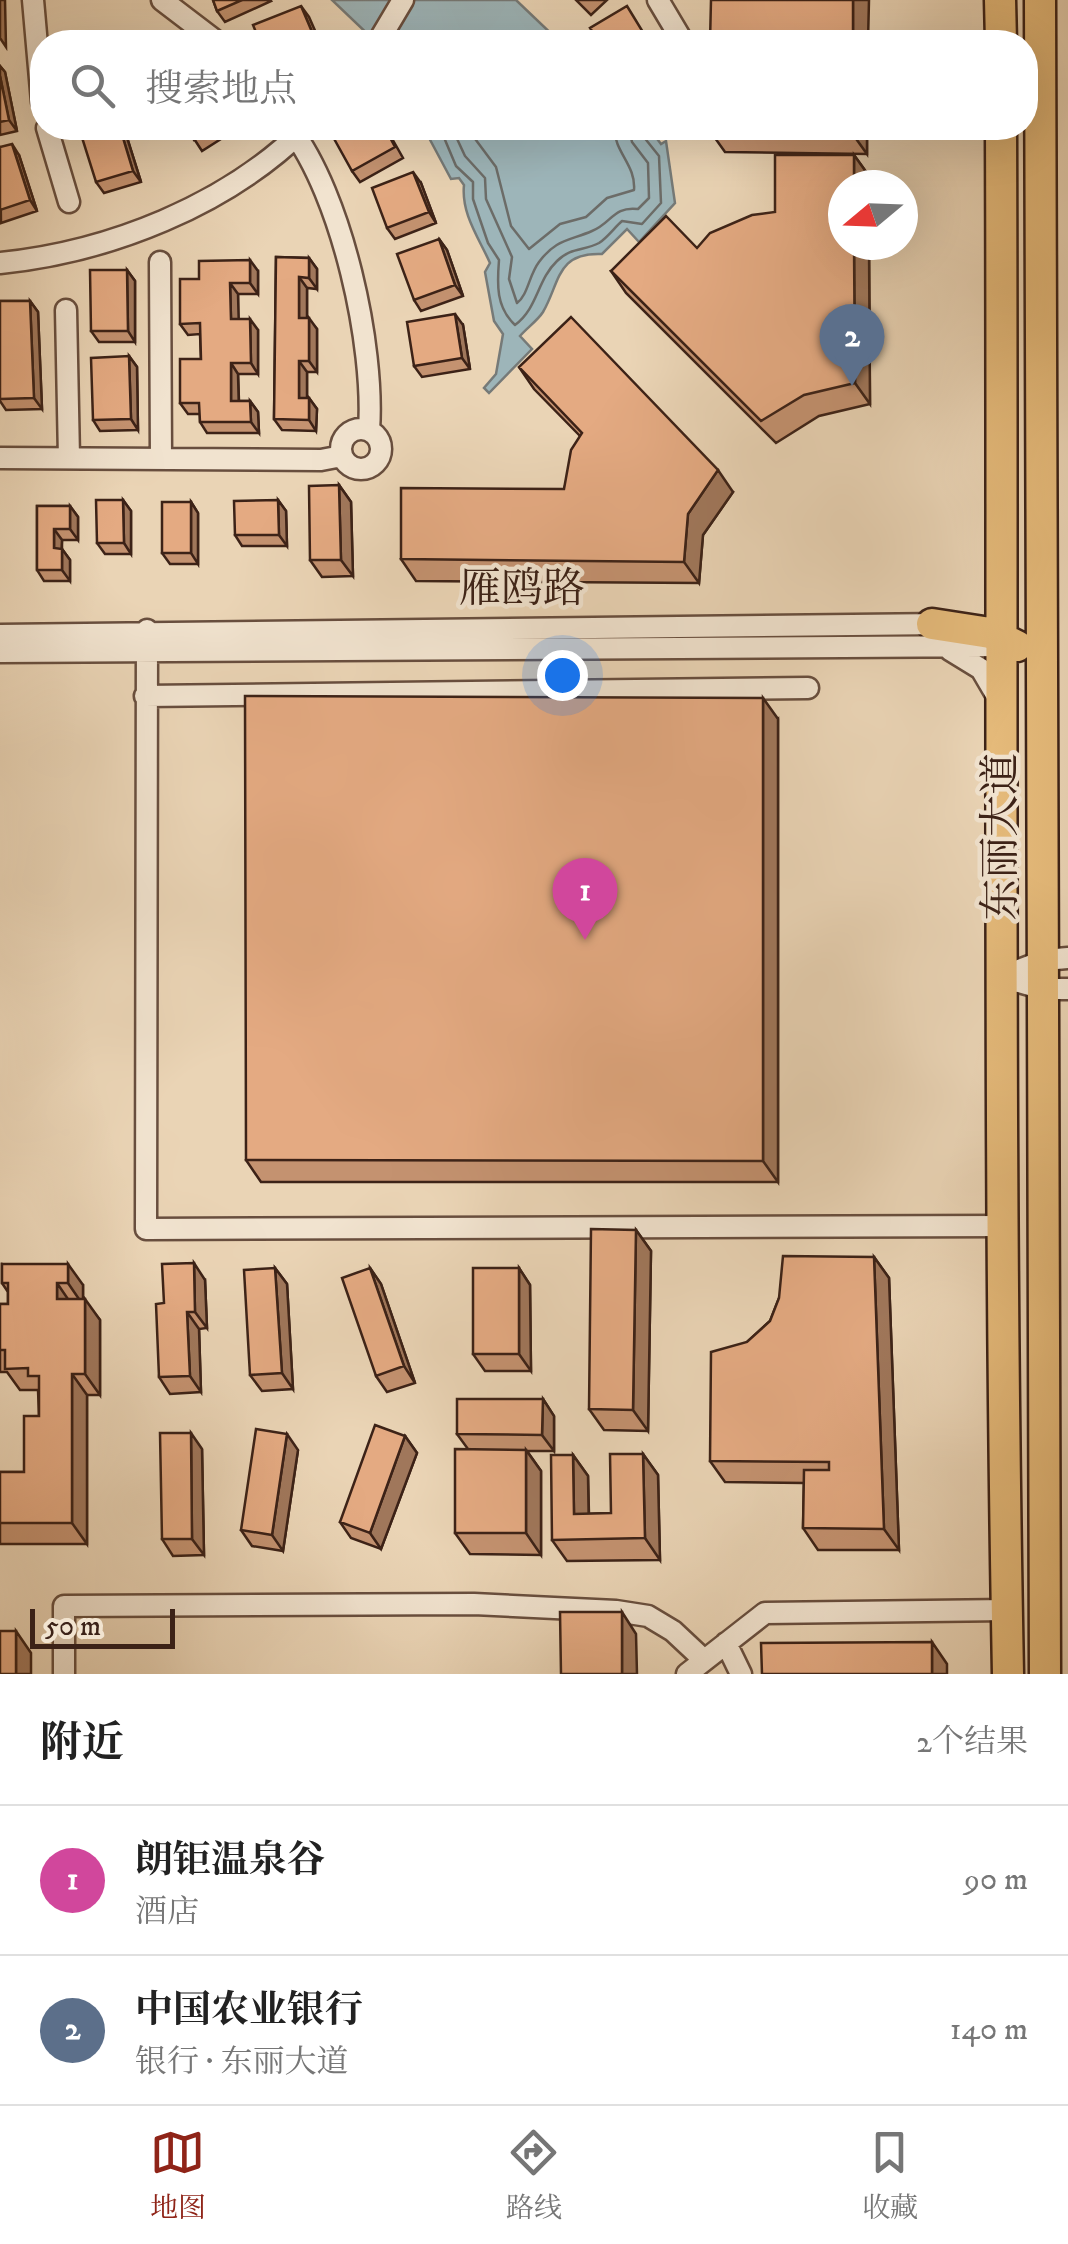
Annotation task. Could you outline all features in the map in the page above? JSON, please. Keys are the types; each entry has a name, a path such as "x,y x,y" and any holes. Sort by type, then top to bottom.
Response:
{"highway":[{"path":"1000,0 1001,30"},
{"name":"东丽大道","path":"1038,64 1040,0"},
{"name":"东丽大道","path":"1001,140 1020,637 1044,719 1056,974 1045,1674"},
{"name":"东丽大道","path":"1008,1674 1000,977 1004,720 1020,637 1036,140"},
{"path":"932,635 1020,637"}],"street":[{"path":"34,0 36,30"},
{"path":"162,0 201,30"},
{"path":"385,30 403,0"},
{"path":"658,0 675,30"},
{"path":"51,140 69,202"},
{"path":"0,263 64,253 166,219 238,181 285,140"},
{"path":"301,140 352,278 372,396 369,430"},
{"path":"160,262 161,459"},
{"path":"66,310 69,458"},
{"path":"342,456 352,467 372,466 381,442 369,430"},
{"path":"342,456 347,434 369,430"},
{"path":"0,458 321,460 342,456"},
{"name":"雁鸥路","path":"0,635 147,639 932,635"},
{"path":"932,635 980,669 995,690 1004,720"},
{"path":"147,639 146,1229 1004,1226"},
{"name":"雁鸥路","path":"0,652 147,639"},
{"path":"145,696 808,688"},
{"path":"1000,977 1056,974"},
{"path":"64,1674 64,1606 474,1604 616,1612 648,1616 672,1631 704,1660"},
{"path":"686,1674 765,1613 1006,1610"},
{"path":"726,1643 741,1674"}],"water":[{"path":"332,0 516,0 547,30 363,30"},
{"path":"430,140 658,140 661,144 666,141 675,203 639,242 627,229 602,254 576,258 568,264 543,312 520,336 532,349 489,393 484,388 496,374 503,334 494,321 485,272 490,263 468,216 464,185 459,178 451,179"}],"building":[{"path":"213,0 242,0 217,11"},
{"path":"711,0 853,0 853,30 710,30"},
{"path":"301,6 311,30 255,30 253,25"},
{"path":"627,6 642,30 591,30"},
{"path":"0,76 9,120 0,122"},
{"path":"83,140 124,140 133,171 96,182"},
{"path":"335,140 391,140 395,147 352,171"},
{"path":"12,144 30,200 0,210 0,147"},
{"path":"775,155 854,155 854,170 828,170 828,260 854,260 855,383 804,395 761,421 611,271 666,216 697,248 710,233 752,215 775,212"},
{"path":"413,172 429,212 387,228 372,188"},
{"path":"439,239 455,285 414,300 397,254"},
{"path":"276,257 309,258 309,278 299,277 299,318 309,318 309,361 299,361 299,398 309,398 309,420 274,419"},
{"path":"250,260 250,283 230,283 231,319 250,319 251,363 231,363 231,401 250,401 251,422 200,422 199,403 180,403 180,359 201,359 200,323 180,324 180,279 199,279 199,261"},
{"path":"90,270 127,270 128,331 91,331"},
{"path":"0,301 30,301 34,398 0,399"},
{"path":"455,314 462,358 414,366 407,322"},
{"path":"571,317 718,470 688,514 684,562 401,559 401,488 564,489 571,450 582,433 519,367"},
{"path":"129,356 131,419 93,420 91,358"},
{"path":"339,485 341,560 310,560 309,486"},
{"path":"96,500 123,500 124,543 97,543"},
{"path":"278,500 279,535 235,535 234,501"},
{"path":"162,502 191,502 191,553 162,553"},
{"path":"37,506 70,506 70,529 54,529 54,548 62,549 62,570 37,570"},
{"path":"245,696 763,698 763,1161 246,1160"},
{"path":"591,1229 636,1230 633,1410 589,1409"},
{"path":"783,1256 874,1257 884,1529 803,1528 804,1470 829,1470 829,1462 710,1461 711,1352 747,1342 770,1321 779,1298"},
{"path":"194,1263 195,1312 187,1312 190,1376 159,1377 156,1304 164,1303 162,1264"},
{"path":"2,1264 68,1264 68,1283 57,1283 57,1299 85,1299 85,1374 72,1374 72,1523 0,1523 0,1472 24,1472 24,1416 39,1416 39,1376 28,1376 28,1368 5,1369 5,1350 0,1350 0,1304 8,1304 8,1283 2,1283"},
{"path":"275,1268 282,1373 250,1375 244,1270"},
{"path":"370,1268 404,1366 376,1376 342,1278"},
{"path":"473,1268 519,1268 519,1354 473,1354"},
{"path":"457,1399 543,1399 542,1435 457,1434"},
{"path":"375,1425 405,1436 370,1533 340,1522"},
{"path":"256,1429 287,1434 272,1535 241,1530"},
{"path":"160,1433 191,1433 192,1539 162,1539"},
{"path":"455,1449 526,1450 526,1533 455,1533"},
{"path":"610,1454 643,1454 645,1538 552,1540 551,1455 573,1455 574,1514 611,1513"},
{"path":"560,1612 622,1612 622,1674 561,1674"},
{"path":"0,1631 16,1631 16,1674 0,1674"},
{"path":"932,1642 932,1674 762,1674 761,1643"}],"place":[{"name":"中国农业银行","path":"852,386"},
{"name":"朗钜温泉谷","path":"585,940"}]}
